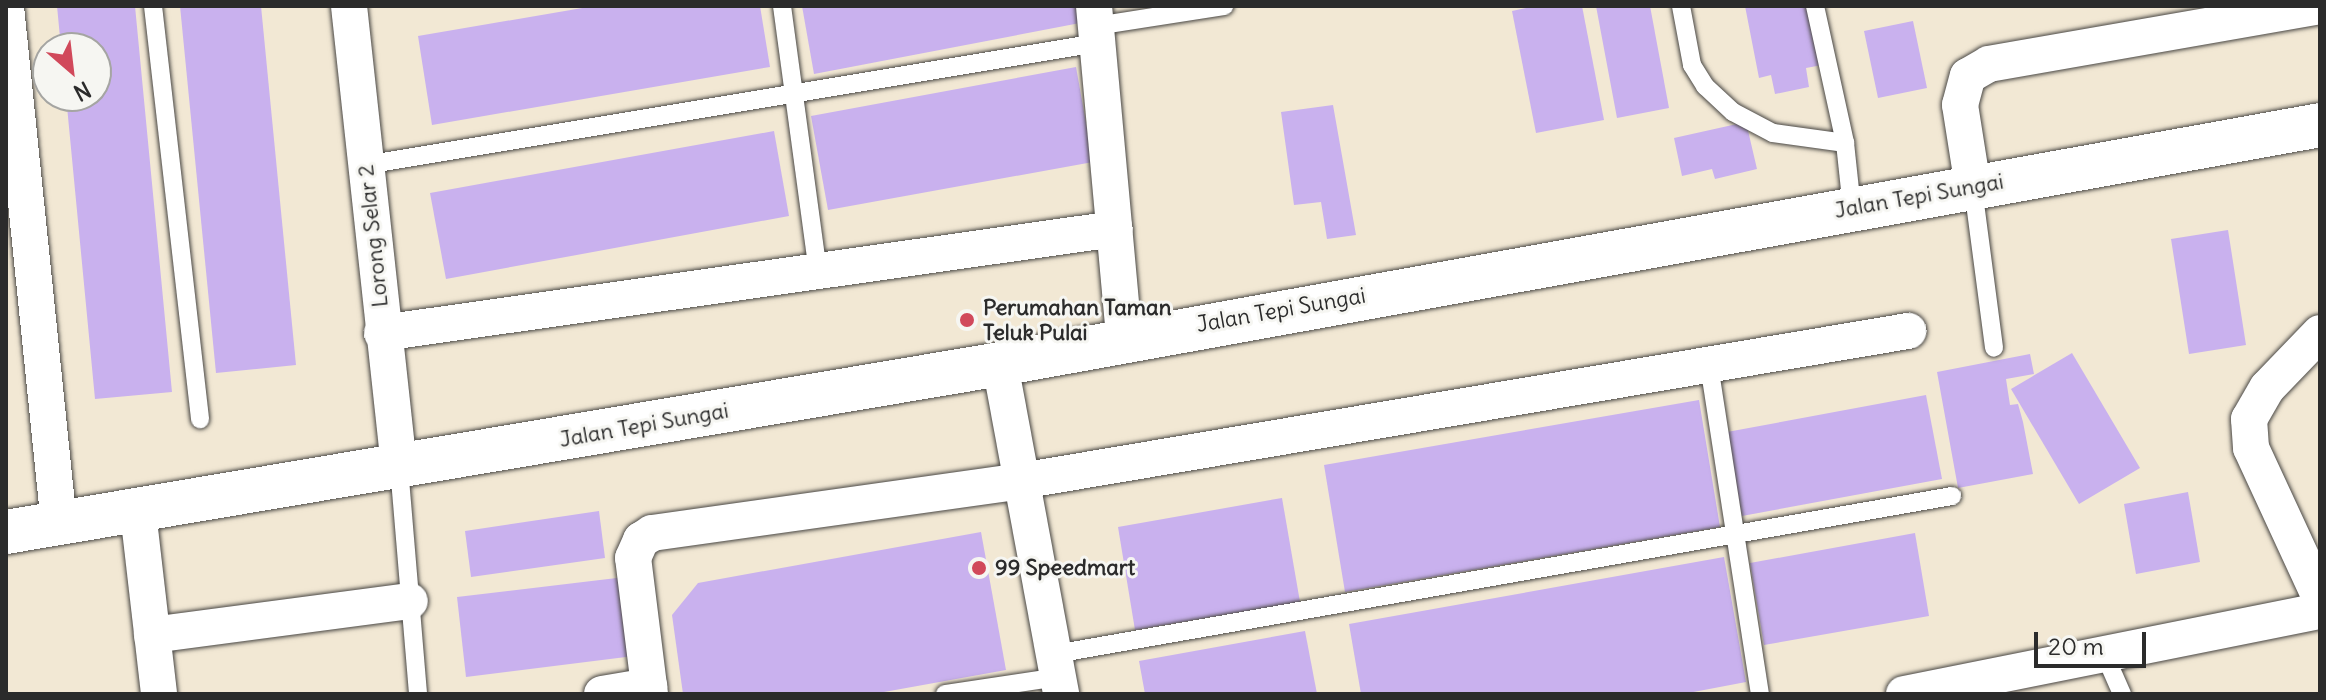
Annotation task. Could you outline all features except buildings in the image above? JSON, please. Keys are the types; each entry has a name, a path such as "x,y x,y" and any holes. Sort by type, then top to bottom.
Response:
{"main road":[{"name":"Jalan Tepi Sungai","path":"6,532 1000,364 1124,338 2320,125"}],"street":[{"name":"Lorong Selar 2","path":"349,6 382,333 399,467"},
{"path":"1973,187 1960,105 1968,76 1989,64 2320,6"},
{"path":"6,7 59,524"},
{"path":"1096,25 1124,338"},
{"path":"382,333 1115,229"},
{"path":"602,694 649,690 633,558 641,540 652,533 1021,481 1908,331"},
{"path":"2320,333 2267,388 2249,419 2251,448 2320,597"},
{"path":"1000,364 1058,675"},
{"path":"138,512 159,694"},
{"path":"152,635 410,601"},
{"path":"1904,694 2320,611"}],"lane":[{"path":"153,6 200,419"},
{"path":"782,6 818,271"},
{"path":"365,165 794,94 1096,25 1224,6"},
{"path":"1681,6 1692,65 1705,86 1733,112 1773,133 1845,143"},
{"path":"1815,6 1845,143 1852,208"},
{"path":"1973,187 1994,348"},
{"path":"1709,365 1733,537 1760,694"},
{"path":"399,467 418,694"},
{"path":"945,694 1058,675 1733,537 1952,496"},
{"path":"2104,653 2122,694"}],"place":[{"name":"Perumahan Taman Teluk Pulai","path":"967,320"},
{"name":"99 Speedmart","path":"979,568"}]}
